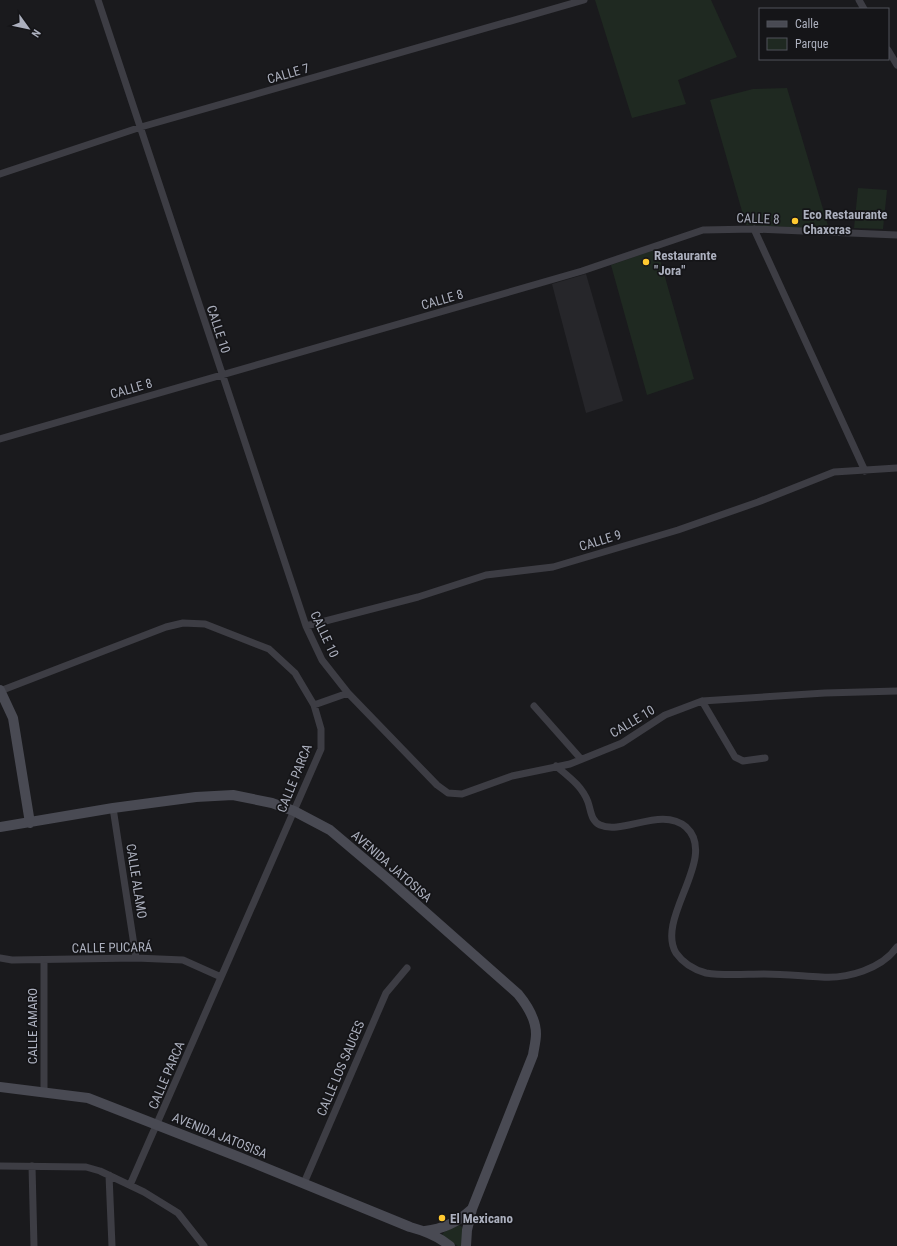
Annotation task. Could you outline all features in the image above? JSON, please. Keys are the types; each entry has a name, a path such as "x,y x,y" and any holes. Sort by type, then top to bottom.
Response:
{"street":[{"name":"CALLE 10","path":"98,0 306,626 322,660 348,693 437,785 448,793 462,794 512,776 570,764 622,743 666,715 702,701 897,691"},
{"name":"CALLE 7","path":"0,174 141,127 584,0"},
{"path":"889,52 897,65"},
{"name":"CALLE 8","path":"0,439 582,271 694,232 711,229 754,229 897,235"},
{"path":"754,229 865,471"},
{"name":"CALLE 9","path":"306,626 418,597 486,575 553,567 678,530 758,502 826,475 846,471 897,468"},
{"name":"CALLE PARCA","path":"0,691 166,627 183,623 205,624 269,649 295,673 314,705 322,729 322,744 294,811 130,1185"},
{"path":"0,691 13,718 30,823"},
{"path":"314,705 348,693"},
{"path":"702,701 735,757 743,762 765,758"},
{"path":"534,706 581,759"},
{"path":"556,766 580,787 588,803 591,816 600,825 617,826 660,819 677,822 685,827 691,834 694,840 696,852 688,882 674,920 672,937 676,953 682,961 689,966 706,973 785,974 826,977 856,974 866,970 888,957 897,947"},
{"name":"AVENIDA JATOSISA","path":"0,827 113,808 196,797 233,795 272,803 294,811 330,830 388,879 518,994 526,1003 534,1022 536,1034 533,1055 472,1209 467,1230 466,1246"},
{"name":"CALLE ALAMO","path":"113,808 136,958"},
{"name":"CALLE PUCARÁ","path":"0,958 12,960 136,958 183,960 221,977"},
{"name":"CALLE AMARO","path":"44,960 44,1092"},
{"name":"CALLE LOS SAUCES","path":"304,1183 386,993 407,968"},
{"name":"AVENIDA JATOSISA","path":"0,1087 88,1098 158,1124 410,1227 424,1231 450,1246"},
{"path":"0,1166 86,1167 109,1175 149,1195 178,1213 204,1246"},
{"path":"32,1166 34,1246"},
{"path":"109,1175 112,1246"},
{"name":"AVENIDA JATOSISA","path":"424,1231 451,1225 472,1209"}],"shaded area":[{"path":"586,274 623,401 586,413 552,284"}],"green space":[{"path":"595,0 711,0 737,57 678,80 686,104 632,118"},
{"path":"787,88 829,229 746,225 710,100 753,89"},
{"path":"858,188 887,190 883,229 854,228"},
{"path":"657,249 694,379 647,395 611,265"},
{"path":"459,1225 462,1227 462,1246 458,1246 443,1238 442,1235 444,1232"}],"place":[{"name":"Eco Restaurante Chaxcras","path":"795,221"},
{"name":"Restaurante \"Jora\"","path":"646,262"},
{"name":"El Mexicano","path":"442,1218"}]}
